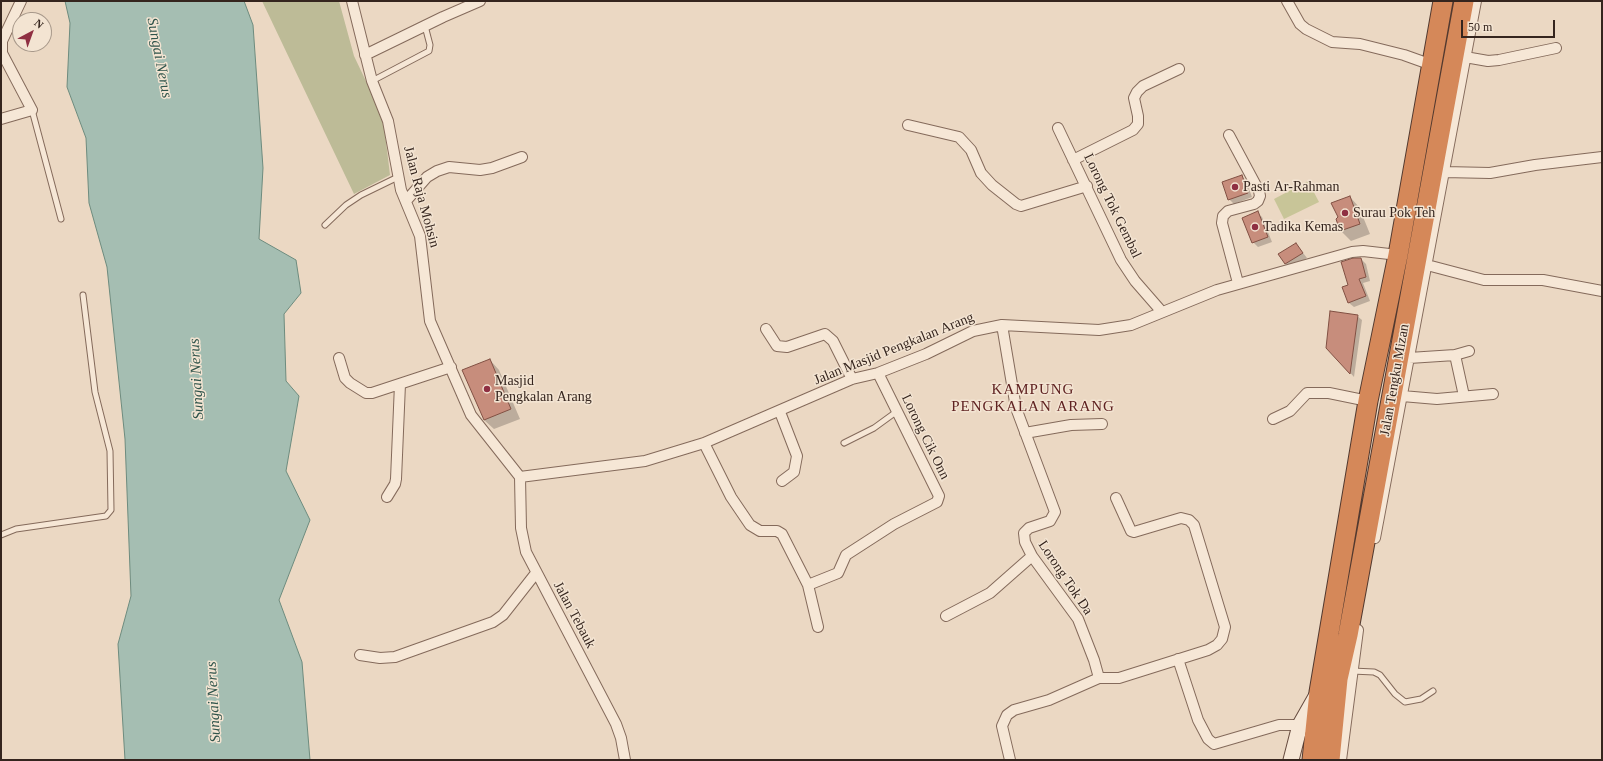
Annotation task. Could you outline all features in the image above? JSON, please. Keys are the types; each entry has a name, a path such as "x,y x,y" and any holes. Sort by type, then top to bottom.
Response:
{"highway":[{"name":"Jalan Tengku Mizan","path":"1312,760 1308,725 1319,692 1368,401 1398,255 1443,1"},
{"name":"Jalan Tengku Mizan","path":"1330,760 1338,679 1348,635 1464,1"}],"street":[{"path":"1,119 32,110 2,53 2,41 20,1"},
{"name":"Jalan Raja Mohsin","path":"352,1 372,81 388,121 398,177 420,236 430,321 471,415 520,477"},
{"path":"365,55 480,1"},
{"path":"1286,1 1300,24 1306,29 1332,42 1339,44 1360,44 1404,55 1432,65"},
{"path":"1341,760 1360,617 1476,1"},
{"path":"1465,57 1488,61 1499,60 1556,48"},
{"path":"1073,160 1133,130 1138,124 1138,116 1134,98 1136,92 1179,69"},
{"path":"908,125 959,137 971,150 981,173 992,185 1016,204 1021,206 1087,186"},
{"name":"Lorong Tok Gembal","path":"1058,128 1121,260 1135,281 1162,312"},
{"path":"1229,135 1259,191 1260,196 1258,201 1254,204 1228,211 1223,216 1222,223 1238,283"},
{"path":"406,201 427,177 437,171 449,167 480,170 492,168 522,157"},
{"path":"1444,172 1490,173 1535,165 1602,157"},
{"name":"Jalan Masjid Pengkalan Arang","path":"520,477 645,461 704,443 780,412 852,379 878,373 926,354 973,330 1002,325 1099,330 1131,325 1238,283 1352,252 1363,251 1398,255"},
{"path":"1427,265 1484,280 1542,280 1602,290"},
{"name":"Lorong Tok Da","path":"1002,325 1016,408 1055,512 1050,521 1029,528 1024,533 1025,542 1032,556 1078,619 1094,660 1099,678"},
{"path":"766,330 778,346 787,347 825,334 833,341 852,379"},
{"path":"1409,358 1455,356 1469,351"},
{"path":"1455,356 1464,396"},
{"path":"340,358 346,378 350,383 366,393 372,393 451,368"},
{"name":"Lorong Cik Onn","path":"808,585 838,573 846,555 894,524 937,502 938,496 878,373"},
{"path":"388,497 396,479 400,384"},
{"path":"1273,419 1290,411 1307,393 1329,393 1368,401"},
{"path":"1402,396 1438,399 1493,394"},
{"path":"780,412 797,456 794,472 782,481"},
{"path":"1025,432 1071,425 1102,424"},
{"path":"704,443 731,497 750,525 760,531 777,531 782,534 808,585 818,627"},
{"name":"Jalan Tebauk","path":"520,477 521,528 526,552 536,574 616,724 621,738 625,760"},
{"path":"1010,760 1002,726 1007,715 1014,710 1050,700 1099,678 1119,678 1178,659 1217,645 1222,639 1225,626 1199,534 1194,525 1189,520 1181,518 1134,532 1131,531 1116,498"},
{"path":"946,616 990,593 1032,556"},
{"path":"360,655 380,658 395,657 493,622 503,615 536,574"},
{"path":"1178,659 1198,720 1208,739 1214,744 1279,725 1308,725 1291,760"}],"lane":[{"path":"372,81 429,51 430,46 425,26"},
{"path":"32,110 61,219"},
{"path":"325,225 351,202 398,177"},
{"path":"1,535 22,528 106,516 111,510 110,451 95,392 83,295"},
{"path":"844,443 874,428 896,412"},
{"path":"1352,671 1374,672 1380,675 1395,694 1405,702 1421,699 1433,691"}],"shaded area":[{"path":"262,1 339,1 354,56 383,117 390,175 354,194"},
{"path":"1308,181 1319,202 1284,219 1274,199"}],"water":[{"name":"Sungai Nerus","path":"65,1 244,1 253,25 263,168 259,239 296,260 301,293 284,314 286,381 299,396 286,471 310,520 279,600 302,662 310,760 125,760 118,644 131,596 125,439 107,267 89,203 86,138 67,87 70,23"}],"building":[{"name":"Pasti Ar-Rahman","path":"1242,175 1248,193 1228,200 1222,182"},
{"name":"Surau Pok Teh","path":"1350,196 1360,224 1340,231 1336,219 1338,217 1331,203"},
{"name":"Tadika Kemas","path":"1258,211 1268,237 1252,243 1242,218"},
{"path":"1296,243 1303,253 1285,264 1278,254"},
{"path":"1353,258 1361,258 1366,277 1359,279 1366,296 1348,303 1342,287 1348,285 1341,262"},
{"path":"1330,311 1358,315 1350,374 1326,348"},
{"name":"Masjid Pengkalan Arang","path":"490,359 511,409 484,420 462,370"}],"place":[{"name":"Pasti Ar-Rahman","path":"1235,187"},
{"name":"Surau Pok Teh","path":"1345,213"},
{"name":"Tadika Kemas","path":"1255,227"},
{"name":"Masjid Pengkalan Arang","path":"487,389"}],"district":[{"name":"KAMPUNG PENGKALAN ARANG","path":"1033,398"}]}
